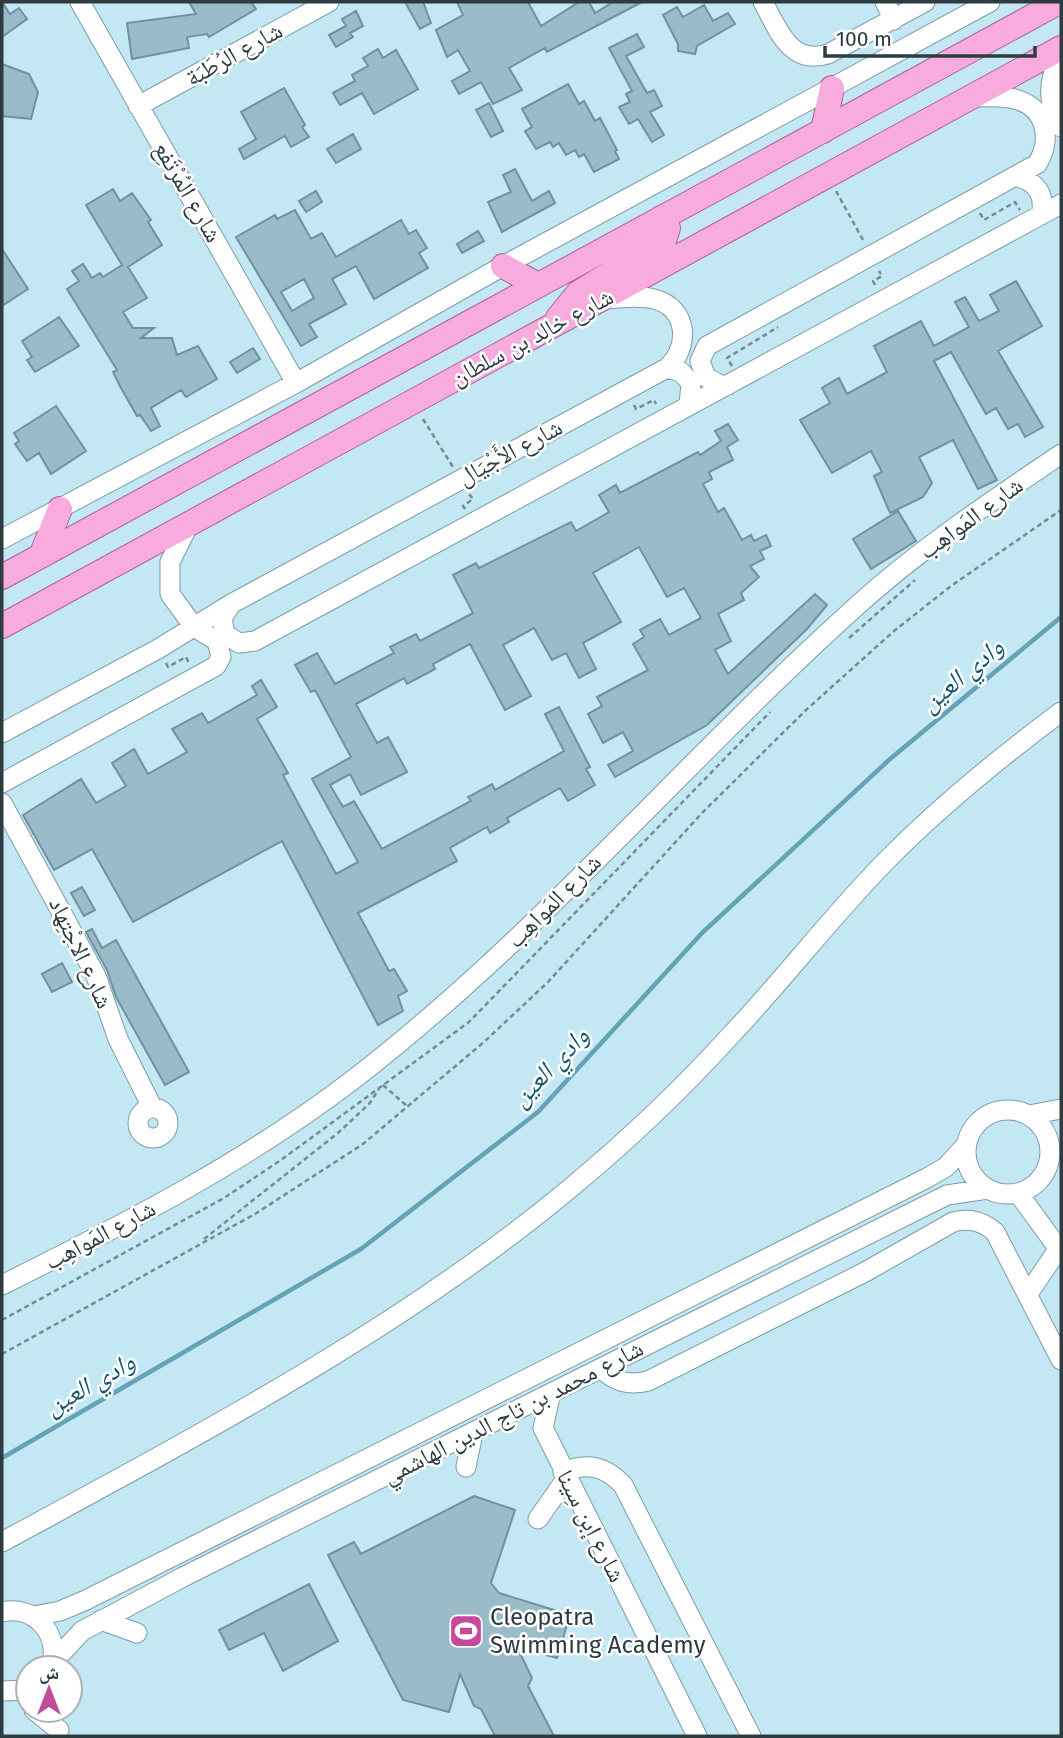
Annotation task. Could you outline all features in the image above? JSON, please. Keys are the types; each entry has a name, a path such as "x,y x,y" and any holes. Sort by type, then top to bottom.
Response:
{"main road":[{"name":"شارع خالِد بن سلطان","path":"2,577 1059,2"},
{"name":"شارع خالِد بن سلطان","path":"2,626 1061,48"},
{"path":"823,131 832,88"},
{"path":"554,325 578,293 664,242 669,233 661,218"},
{"path":"503,266 538,285"},
{"path":"41,556 60,509"}],"street":[{"name":"شارع المُرْتَفِع","path":"80,2 296,383"},
{"name":"شارع الرُطَبَة","path":"138,106 329,2"},
{"path":"763,2 788,46 811,57 828,54 925,2"},
{"path":"885,2 894,20"},
{"path":"2,539 296,383 503,266 832,88 965,9 990,2"},
{"path":"1061,57 1052,78 1051,97 1061,127"},
{"path":"734,382 720,385 706,377 700,361 702,353 714,341 1030,170 1042,156 1047,137 1041,118 1019,100 973,97"},
{"path":"1017,177 1031,182 1040,193 1034,218"},
{"name":"شارع الأَجْيَال","path":"230,604 222,618 225,634 239,643 247,644 1061,204"},
{"path":"603,299 653,298 672,308 678,317 684,338 677,358 667,368"},
{"path":"667,368 687,376 693,390 689,405"},
{"name":"شارع الأَجْيَال","path":"2,733 158,649 230,604 667,368"},
{"name":"شارع المَواهِب","path":"2,1286 187,1188 269,1139 355,1078 514,943 702,751 862,601 1061,454"},
{"path":"2,783 216,666 221,657 221,648 213,635 194,627 175,604 168,583 170,562 188,524"},
{"path":"2,1542 160,1456 347,1345 451,1278 569,1190 652,1114 731,1035 885,862 961,790 1061,712"},
{"name":"شارع الاجْتِهاد","path":"2,803 96,975 118,1039 152,1108"},
{"path":"1029,1115 1043,1128 1056,1149 1044,1175 1028,1189 1018,1192 1008,1194 988,1189 979,1182 968,1165 967,1144 975,1126 990,1114 1010,1110 1029,1115 1061,1109"},
{"name":"شارع محمد بن تاج الدين الهاشمي","path":"34,1616 60,1611 86,1600 937,1174 954,1160 967,1144"},
{"name":"شارع محمد بن تاج الدين الهاشمي","path":"60,1654 70,1640 101,1620 600,1368 947,1195 988,1189"},
{"path":"1018,1192 1060,1250 1028,1294"},
{"path":"600,1368 617,1381 627,1384 648,1381 865,1272 953,1222 976,1220 995,1232 1061,1360"},
{"path":"865,1272 870,1233"},
{"path":"508,1416 543,1428 551,1393"},
{"name":"شارع إبن سِينا","path":"543,1428 564,1476 697,1736"},
{"path":"466,1467 473,1433"},
{"path":"538,1518 564,1476 589,1466 602,1469 623,1485 751,1736"},
{"path":"2,1612 15,1611 34,1616 49,1631 54,1654"},
{"path":"101,1620 137,1633"}],"path":[{"path":"828,175 882,276 873,281 882,300"},
{"path":"973,201 984,220 1015,202 1034,218"},
{"path":"734,382 727,358 779,328 770,312"},
{"path":"626,390 636,409 654,400 663,419"},
{"path":"412,402 473,499 463,506 473,524"},
{"path":"2,1354 255,1214 363,1143 548,982 702,813 806,710 913,616 1061,510"},
{"path":"158,649 168,667 186,657 198,678"},
{"path":"195,1246 338,1133 369,1104 382,1084 407,1106"}],"building":[{"path":"2,2 10,14 19,8 27,19 2,37"},
{"path":"189,2 251,2 256,9 209,37 207,34 187,37 189,48 132,59 127,23 196,14"},
{"path":"405,2 423,2 431,23 420,29"},
{"path":"457,2 528,2 541,26 579,2 589,2 595,13 613,2 642,2 547,52 545,48 509,68 522,90 493,104 481,82 459,94 452,81 470,71 458,50 447,57 436,30 463,15"},
{"path":"704,5 713,21 728,13 735,24 697,46 695,54 678,51 678,44 663,15 677,7 683,17"},
{"path":"356,11 363,26 350,33 353,37 336,47 329,35 346,26 342,19"},
{"path":"637,34 644,47 626,56 647,93 654,90 662,106 650,112 664,135 652,142 638,119 629,124 619,107 630,102 626,94 632,91 609,48"},
{"path":"378,49 383,58 396,50 418,89 374,114 362,93 340,105 333,93 355,81 352,75 368,66 363,58"},
{"path":"2,64 29,74 38,92 31,119 2,116"},
{"path":"568,84 579,104 584,101 595,121 600,118 617,150 615,151 619,159 594,172 584,154 579,157 575,150 566,155 559,143 553,147 550,142 536,149 525,131 532,127 522,109"},
{"path":"284,88 309,137 291,147 285,136 244,159 239,149 256,139 241,112"},
{"path":"489,103 503,131 491,137 476,110"},
{"path":"353,134 361,149 336,163 327,149"},
{"path":"515,169 532,201 549,191 555,203 502,232 488,202 511,192 503,175"},
{"path":"113,189 120,201 132,193 151,220 148,222 162,245 128,267 147,298 123,312 133,328 154,328 141,338 172,338 177,355 198,346 217,379 186,397 181,390 151,408 160,426 151,431 140,415 137,416 113,372 117,370 67,289 79,281 72,271 83,264 92,278 100,273 103,277 122,265 86,205"},
{"path":"316,191 322,202 306,212 299,201"},
{"path":"295,210 311,239 322,233 336,257 401,220 409,234 416,230 427,248 419,253 428,268 374,299 356,266 332,279 346,304 309,324 317,337 301,346 236,237 275,215 277,219","holes":["304,279 314,298 292,311 281,292"]},
{"path":"478,231 484,241 462,253 457,244"},
{"path":"2,249 28,289 2,306"},
{"path":"1016,281 1042,326 998,351 1043,427 1025,437 1018,424 1008,429 996,408 986,414 951,352 934,361 997,480 978,489 953,440 919,457 932,483 923,497 890,513 874,476 882,472 871,451 832,473 800,420 830,403 822,388 839,378 847,394 887,372 874,346 921,321 934,346 969,327 955,302 965,297 979,321 999,311 990,295"},
{"path":"59,317 79,346 35,372 27,360 32,357 22,341"},
{"path":"253,348 260,359 237,373 230,362"},
{"path":"56,406 86,451 51,474 39,453 27,461 15,444 19,441 14,433"},
{"path":"728,424 738,440 727,447 733,460 709,472 712,479 703,484 718,512 724,508 742,540 751,535 754,541 766,535 771,546 760,551 764,559 750,566 759,577 741,593 744,600 718,614 731,641 715,650 728,674 815,594 827,605 807,629 707,725 615,777 608,765 633,751 623,732 603,743 588,714 602,706 597,697 648,670 633,644 644,637 640,630 660,619 669,635 701,618 684,588 667,597 639,547 593,573 621,622 583,643 596,669 579,678 566,653 552,660 534,628 503,645 531,696 505,710 470,644 433,664 435,669 407,684 404,678 356,704 377,743 388,737 407,772 361,795 350,774 330,785 343,807 354,801 382,849 471,801 468,797 492,784 495,790 564,751 545,714 559,707 590,767 586,769 595,785 568,801 560,788 507,818 509,822 490,833 487,827 450,848 457,861 358,913 389,971 394,969 407,991 398,996 403,1011 378,1025 282,841 133,922 92,849 54,870 23,815 81,779 96,803 126,786 112,763 134,749 148,774 187,752 172,729 202,713 208,723 257,695 252,686 261,680 277,707 257,719 288,773 283,775 336,874 358,862 312,779 351,757 315,690 311,692 295,665 317,653 335,684 394,653 390,647 416,634 420,641 473,613 453,575 476,563 479,568 571,522 576,531 609,512 599,495 616,485 620,493 698,452 700,455 721,441 715,431"},
{"path":"898,511 916,541 871,569 853,539"},
{"path":"82,887 95,910 84,916 71,893"},
{"path":"92,929 102,948 116,940 189,1072 165,1085 116,997 107,970 86,932"},
{"path":"62,963 72,982 52,992 42,974"},
{"name":"Cleopatra Swimming Academy","path":"474,1496 515,1510 491,1583 499,1593 570,1615 557,1658 517,1647 532,1678 528,1686 554,1736 495,1736 481,1709 474,1706 460,1674 449,1712 403,1700 328,1555 354,1542 361,1554"},
{"path":"309,1584 338,1641 283,1671 264,1633 229,1650 219,1630"}],"waterway":[{"name":"وادي العين","path":"2,1458 361,1249 538,1112 702,933 890,759 1061,617"}],"place":[{"name":"Cleopatra Swimming Academy","path":"466,1631"}]}
